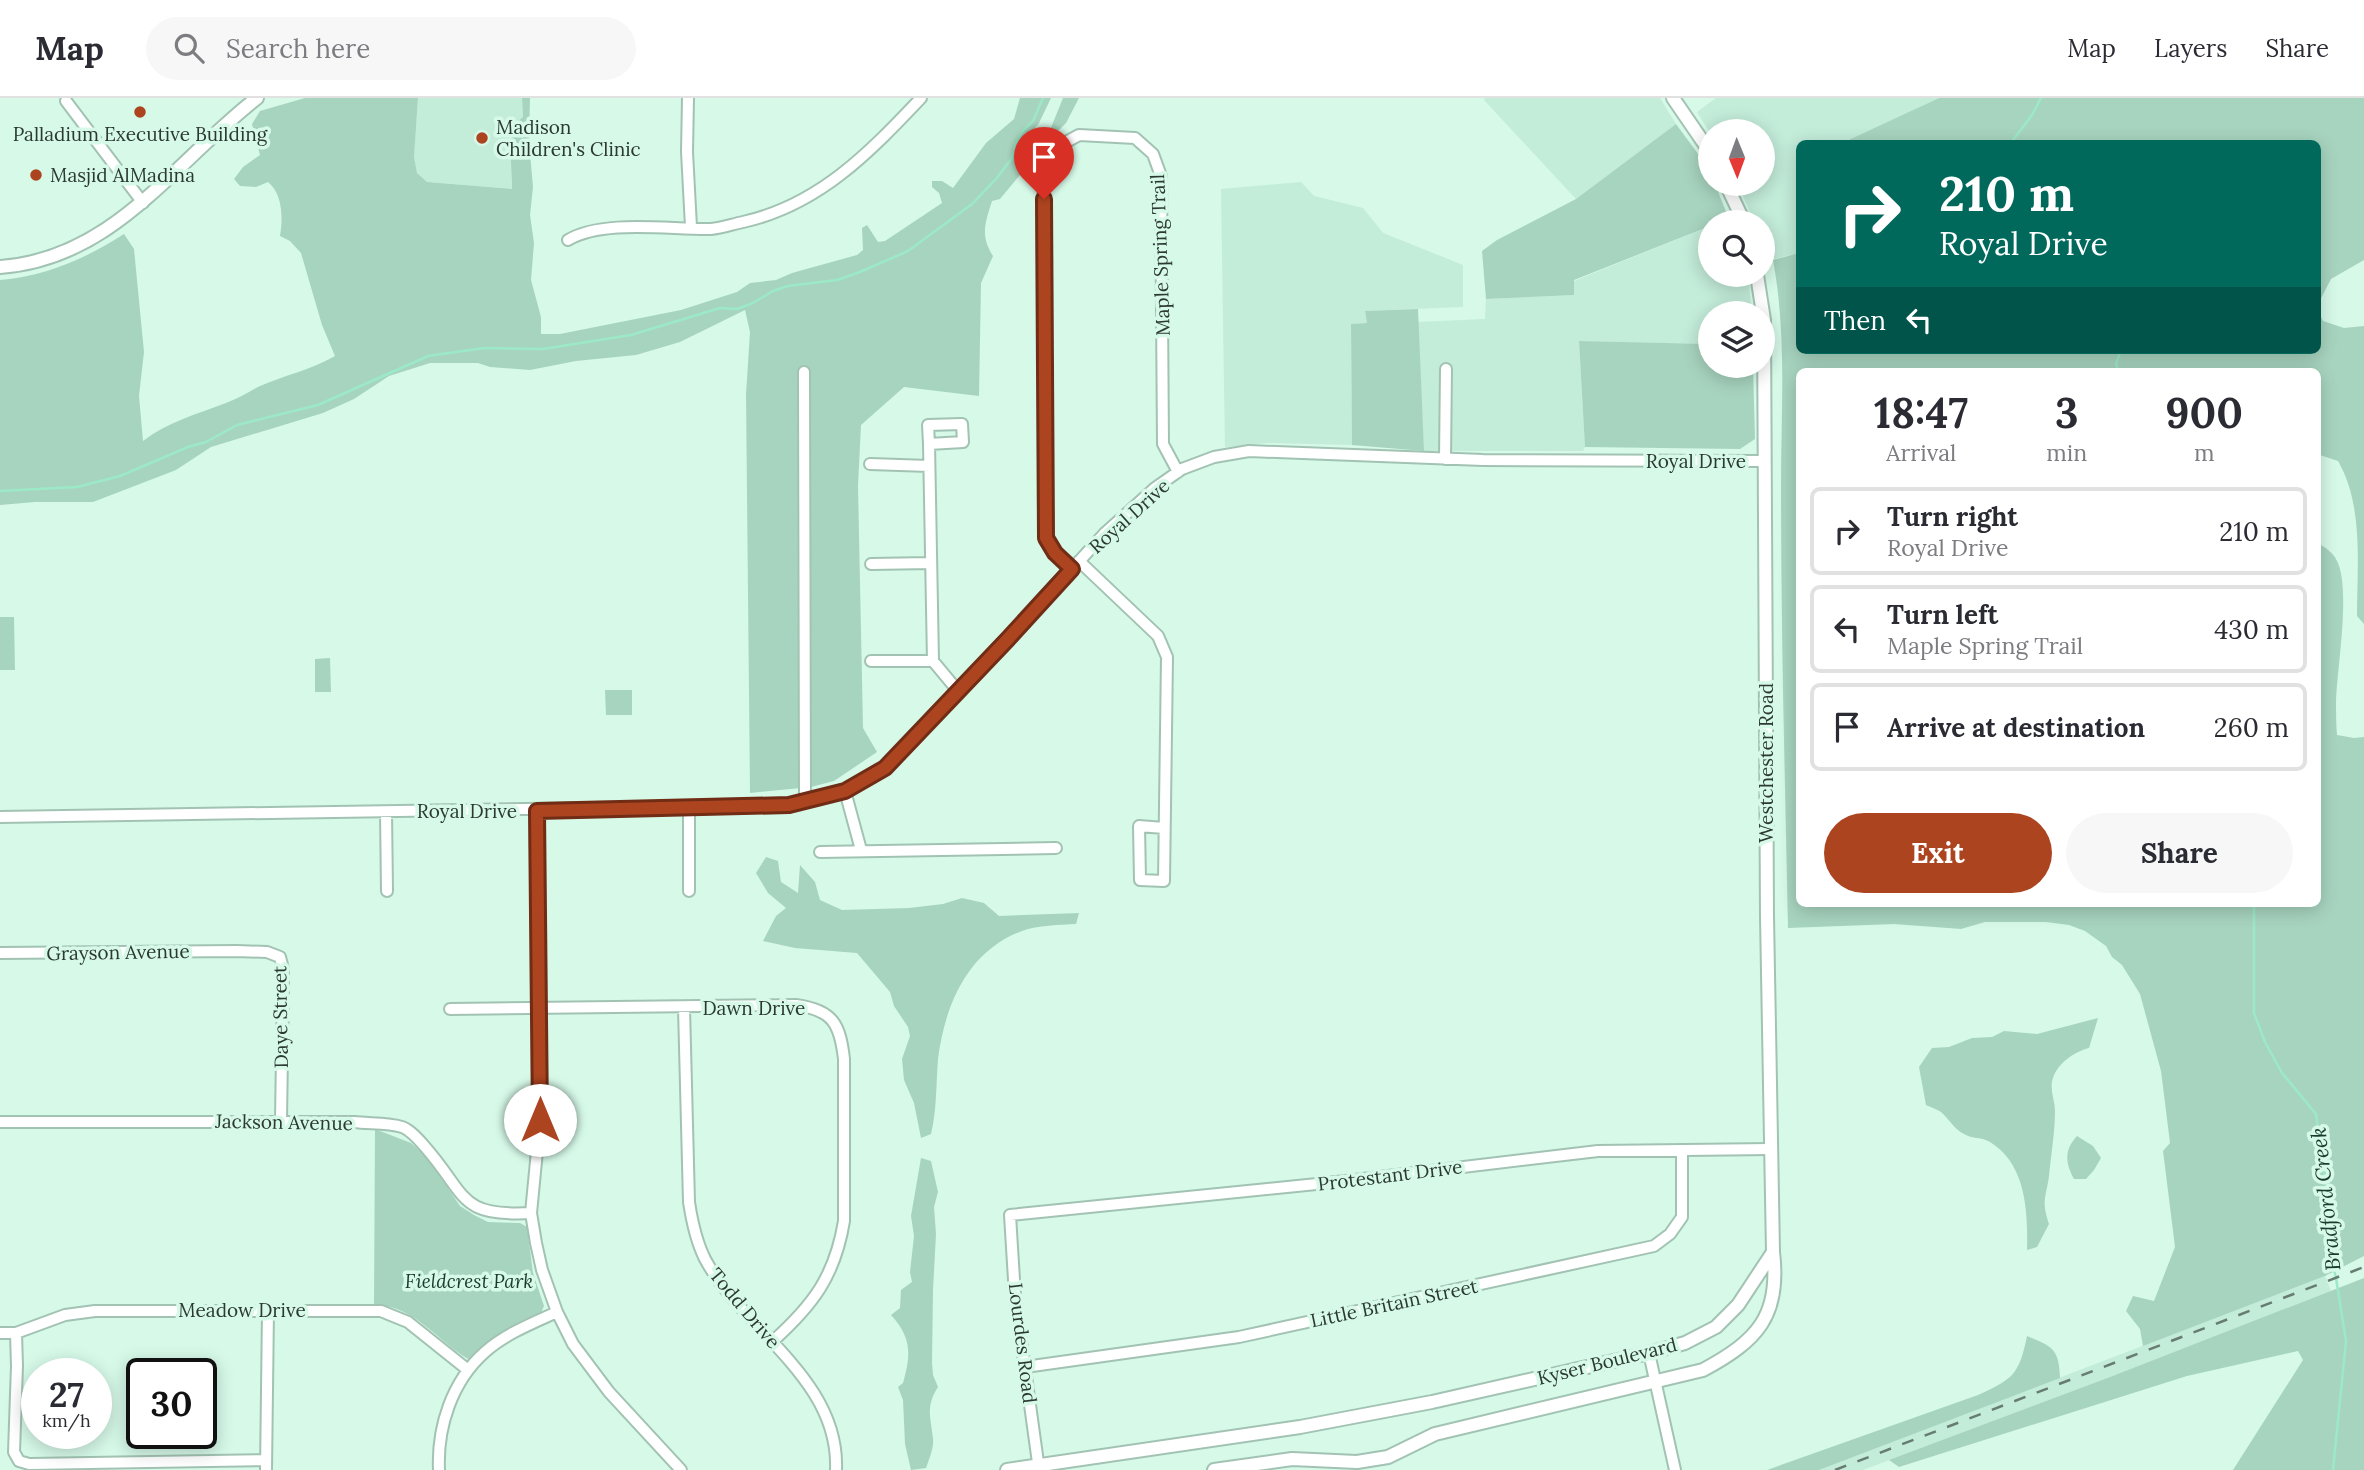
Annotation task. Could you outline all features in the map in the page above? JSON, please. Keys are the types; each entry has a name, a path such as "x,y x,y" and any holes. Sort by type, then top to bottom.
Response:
{"street":[{"path":"0,267 13,267 60,255 93,239 143,203 222,126 257,98"},
{"path":"688,98 691,228"},
{"path":"568,240 581,233 602,229 713,229 757,219 799,203 845,174 921,98"},
{"path":"1673,98 1698,134"},
{"path":"66,101 143,203"},
{"name":"Maple Spring Trail","path":"1164,828 1139,826 1140,880 1164,881 1167,657 1158,636 1076,565 1055,553 1046,538 1043,173 1058,147 1079,135 1135,138 1153,154 1161,176 1163,444 1178,472"},
{"name":"Westchester Road","path":"1759,287 1764,320 1767,916 1773,1252"},
{"path":"1445,459 1446,369"},
{"path":"804,372 805,801"},
{"path":"929,444 933,661 958,691"},
{"name":"Royal Drive","path":"0,817 537,811 789,805 845,791 885,768 1105,533 1155,488 1178,472 1214,457 1249,451 1445,459 1764,461"},
{"path":"870,464 929,466"},
{"path":"871,564 932,563"},
{"path":"871,662 933,661"},
{"path":"845,791 861,850"},
{"path":"688,807 689,891"},
{"path":"537,811 540,1120 531,1213 542,1270 557,1312 573,1344 610,1392 681,1470"},
{"path":"386,812 387,891"},
{"path":"820,852 1056,848"},
{"name":"Grayson Avenue","path":"0,953 237,951"},
{"name":"Daye Street","path":"237,951 267,952 279,957 283,969 281,1121"},
{"name":"Dawn Drive","path":"450,1009 796,1006 816,1008 834,1020 841,1035 844,1059 844,1221 840,1245 826,1281 810,1305 773,1341"},
{"name":"Todd Drive","path":"684,1008 689,1202 695,1234 705,1259 719,1281 773,1341 824,1409 834,1436 836,1470"},
{"name":"Jackson Avenue","path":"0,1122 281,1121 354,1122 403,1127 418,1139 442,1166 462,1198 483,1210 505,1214 531,1213"},
{"name":"Protestant Drive","path":"1010,1215 1346,1181 1598,1151 1771,1149"},
{"name":"Little Britain Street","path":"1025,1367 1239,1336 1654,1246 1670,1234 1682,1217 1682,1150"},
{"name":"Lourdes Road","path":"1010,1215 1016,1296 1039,1467"},
{"name":"Kyser Boulevard","path":"1007,1470 1300,1427 1432,1402 1685,1343 1716,1327 1738,1305 1773,1252"},
{"name":"Kyser Boulevard","path":"1214,1470 1292,1459 1357,1462 1388,1457 1434,1434 1703,1370 1733,1354 1754,1335 1772,1303 1776,1276 1773,1252"},
{"path":"16,1334 14,1452 19,1461 29,1464 266,1465 268,1310"},
{"name":"Meadow Drive","path":"0,1334 16,1334 65,1315 95,1311 381,1311 408,1322 468,1370"},
{"path":"439,1470 439,1436 443,1422 468,1370 487,1350 503,1339 557,1312"},
{"path":"1648,1353 1675,1470"}],"shaded area":[{"path":"418,98 522,98 523,117 512,133 513,189 427,182 417,173 414,157"},
{"path":"1485,98 1660,98 1676,124 1576,199"},
{"path":"1716,98 1939,98 1848,140 1796,140 1796,254 1775,259 1775,210 1749,210 1743,196 1775,196 1775,119 1701,119 1697,112"},
{"path":"1301,182 1314,196 1363,208 1383,233 1463,265 1463,307 1365,311 1367,323 1351,324 1352,445 1268,443 1225,447 1221,189"},
{"path":"1698,231 1698,287 1749,287 1751,301 1698,301 1698,344 1579,341 1585,447 1583,451 1424,451 1417,322 1485,319 1486,299 1574,295 1574,281"},
{"path":"2325,1276 2331,1291 2110,1377 1863,1470 1819,1470"}],"green space":[{"path":"305,98 418,98 414,157 417,173 427,182 512,189 511,140 517,123 523,117 522,98 530,98 529,142 533,187 530,215 534,243 531,280 541,317 541,334 560,334 681,310 737,292 750,283 776,280 857,255 863,250 862,228 867,225 878,242 885,241 942,203 939,193 932,187 932,181 942,181 953,188 986,143 1014,119 1020,98 1051,98 1039,123 1020,148 1018,162 1024,170 1000,199 992,201 987,216 986,242 993,256 981,283 979,396 904,387 861,425 858,486 863,728 877,752 834,781 811,787 750,793 746,394 750,332 745,310 680,342 636,355 576,361 530,370 490,367 478,363 430,363 389,376 354,399 323,413 211,447 176,470 93,502 0,505 0,280 33,275 65,265 124,234 134,249 144,352 139,396 143,441 173,424 335,356 322,325 301,253 290,241 280,236 282,222 277,193 268,182 256,187 240,186 234,179 243,167 260,155 252,124 260,111"},
{"path":"1063,98 1079,98 1066,123 1044,145"},
{"path":"1939,98 2364,98 2364,260 2331,279 2321,298 2321,140 1848,140"},
{"path":"1676,124 1698,154 1698,196 1720,196 1725,210 1698,210 1698,231 1574,280 1574,295 1486,299 1482,251 1497,240 1576,199"},
{"path":"1796,254 1796,354 2321,354 2321,317 2323,321 2344,328 2364,326 2364,624 2357,616 2358,557 2352,497 2338,461 2321,455 2321,368 1796,368 1796,907 2321,907 2321,545 2323,546 2337,561 2343,590 2336,702 2337,735 2364,737 2364,1256 2325,1276 2143,1346 2140,1329 2126,1311 2133,1296 2154,1301 2175,1247 2163,1151 2170,1143 2161,1071 2140,994 2106,946 2085,931 2069,925 2046,922 1985,922 1961,929 1894,924 1788,928 1782,597 1782,345 1775,259"},
{"path":"1418,309 1424,451 1352,445 1351,324 1367,323 1365,311"},
{"path":"1579,341 1698,344 1698,378 1753,378 1755,439 1740,449 1585,447"},
{"path":"0,617 14,617 15,670 0,670"},
{"path":"330,658 331,692 315,692 315,659"},
{"path":"605,690 632,690 632,715 606,715"},
{"path":"766,857 778,861 781,882 798,893 800,865 815,882 820,900 842,910 909,908 943,904 962,898 984,903 999,916 1079,913 1076,924 1035,928 1003,940 987,952 962,982 946,1019 941,1039 931,1134 921,1138 914,1103 904,1080 902,1059 910,1036 908,1027 894,1006 890,992 857,953 795,948 763,941 776,916 786,908 768,893 756,873"},
{"path":"2098,1018 2089,1048 2067,1059 2053,1078 2054,1127 2045,1204 2049,1224 2037,1247 2027,1250 2025,1204 2018,1176 2011,1163 2002,1151 1990,1142 1964,1134 1941,1112 1926,1105 1919,1067 1932,1048 1949,1047 1972,1038 1992,1037 2004,1031 2037,1034"},
{"name":"Fieldcrest Park","path":"375,1129 411,1143 426,1156 460,1206 488,1222 520,1223 527,1227 533,1273 544,1306 540,1315 502,1333 468,1359 413,1317 388,1307 374,1305"},
{"path":"2077,1136 2093,1146 2101,1158 2086,1179 2074,1179 2069,1168 2068,1152"},
{"path":"921,1158 931,1161 938,1192 934,1207 936,1234 932,1363 938,1387 930,1407 933,1442 930,1457 926,1468 911,1470 905,1444 903,1400 898,1387 903,1383 906,1373 908,1347 903,1331 891,1315 900,1308 901,1290 912,1282 910,1272 914,1236 911,1216"},
{"path":"2364,1278 2364,1470 2233,1470 2303,1360 2298,1351 2187,1376 1899,1467 1889,1460 2110,1377"},
{"path":"2027,1336 2053,1350 2058,1361 2060,1378 1819,1470 1767,1470 1990,1389 2013,1374 2021,1359"}],"waterway":[{"path":"0,491 77,487 120,476 206,442 237,425 318,405 428,356 484,348 543,349 631,335 720,308 737,309 788,286 837,280 860,272 908,251 972,204 1012,158 1015,145 1022,132 1033,121 1043,98"},
{"name":"Bradford Creek","path":"2013,140 2041,98"},
{"name":"Bradford Creek","path":"2117,368 2120,354"},
{"name":"Bradford Creek","path":"2254,907 2254,1013 2265,1042 2282,1073 2316,1114 2328,1202 2330,1252 2346,1341 2333,1470"}],"railway":[{"path":"1835,1470 2364,1267"}],"place":[{"name":"Palladium Executive Building","path":"140,112"},
{"name":"Madison Children's Clinic","path":"482,138"},
{"name":"Masjid AlMadina","path":"36,175"}],"route":[{"path":"540,1120 537,811 763,807 789,805 845,791 885,768 1072,569 1055,553 1046,538 1044,199"}]}
